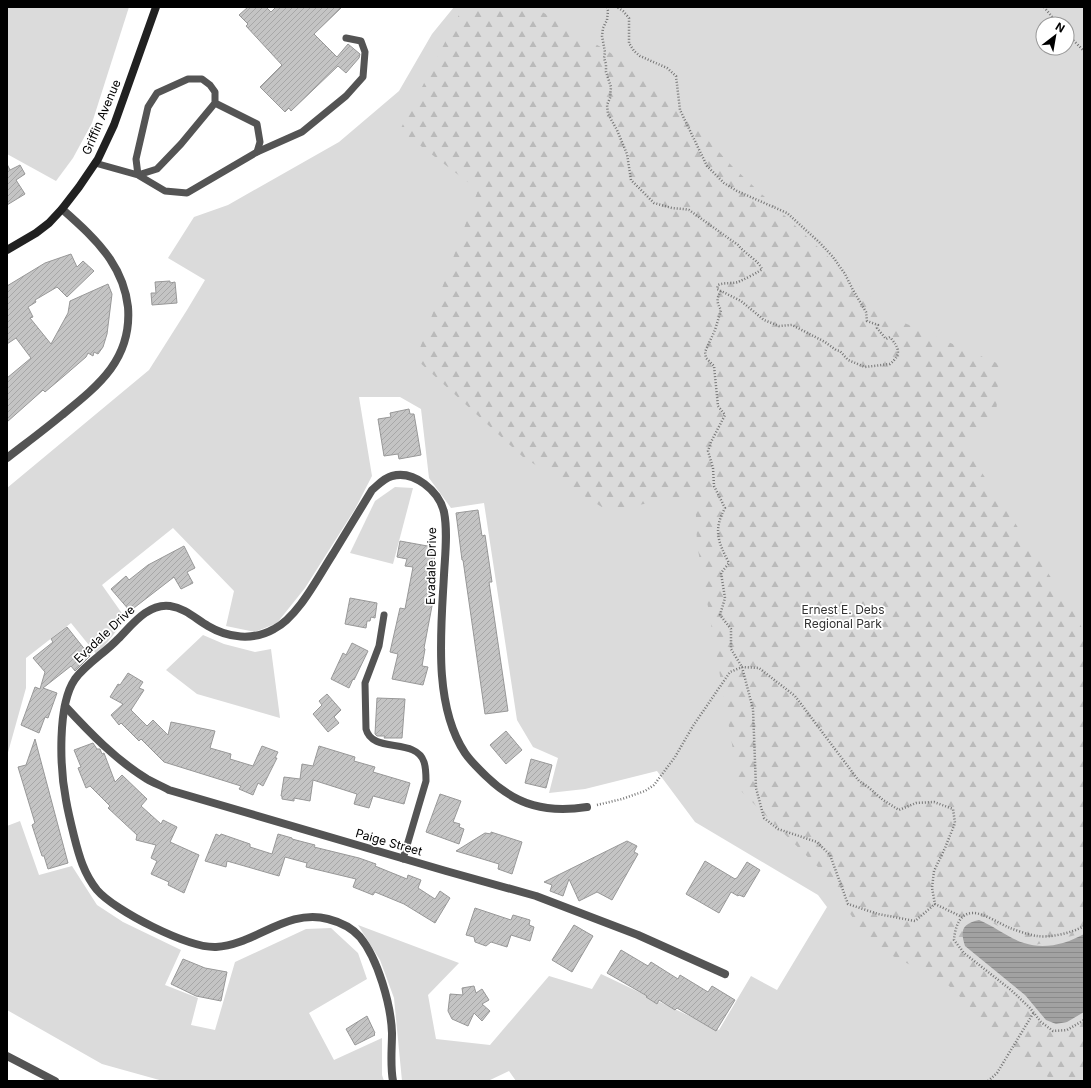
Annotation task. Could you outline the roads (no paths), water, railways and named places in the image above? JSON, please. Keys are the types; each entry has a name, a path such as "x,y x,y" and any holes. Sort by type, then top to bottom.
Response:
{"street":[{"name":"Griffin Avenue","path":"7,250 36,233 49,222 62,209 95,163 114,125 156,7"},
{"path":"7,458 90,393 115,363 122,350 128,332 127,295 121,277 110,259 97,243 62,209"},
{"name":"Evadale Drive","path":"393,1081 391,1073 392,1034 390,1016 384,992 376,966 366,946 358,935 350,928 336,921 309,917 290,920 230,945 214,947 199,945 184,941 127,913 110,903 98,891 88,877 80,859 66,799 62,763 62,734 65,706 68,691 76,678 85,668 116,642 132,624 146,612 158,606 170,606 182,610 210,627 240,637 255,636 272,630 285,622 296,611 372,490 380,482 392,476 405,476 418,480 432,490 440,500 444,512 446,544 442,625 443,684 448,714 455,734 465,753 495,784 511,796 548,809 567,810 587,807"},
{"name":"Paige Street","path":"65,706 104,746 125,763 147,779 169,790 542,898 638,935 725,974"},
{"path":"7,1056 55,1081"}],"lane":[{"path":"95,163 138,175 165,191 187,193 257,152 302,132 346,96 363,77 365,52 361,41 346,38"},
{"path":"188,79 202,79 210,85 215,92 215,103 181,144 157,169 138,175 136,159 148,106 157,93 188,79"},
{"path":"215,103 257,124 260,142 257,152"},
{"path":"384,615 379,646 365,683 367,735 379,742 410,748 419,754 424,761 426,771 426,781 403,859"}],"park label":[{"name":"Ernest E. Debs Regional Park","path":"843,616"}]}
